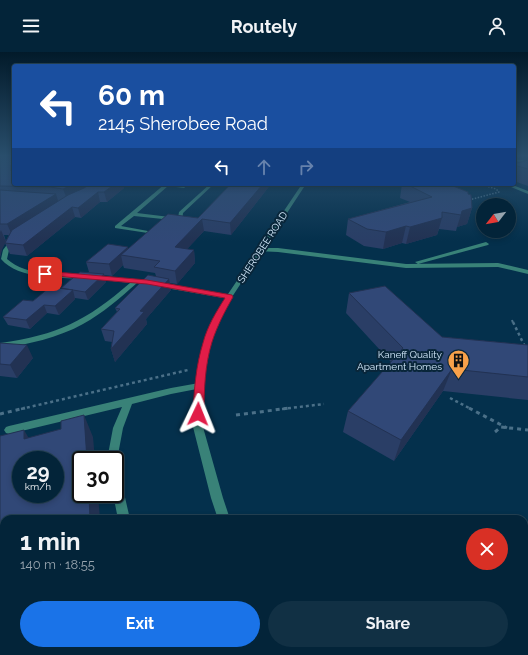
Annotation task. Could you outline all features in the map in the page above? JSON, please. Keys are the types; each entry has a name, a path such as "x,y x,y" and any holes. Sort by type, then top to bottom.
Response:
{"street":[{"path":"146,232 117,227 166,186"},
{"path":"133,214 180,220 181,214 210,186"},
{"name":"SHEROBEE ROAD","path":"223,515 198,428 202,366 207,343 217,319 229,297 303,186"},
{"path":"511,186 528,193"},
{"path":"20,235 10,239 4,259 8,264 30,272 136,281 229,297"},
{"path":"406,266 486,244"},
{"path":"259,250 278,250 315,254 406,266 498,265 528,272"},
{"path":"0,346 60,332 81,322 105,307 136,281"},
{"path":"9,430 200,386"},
{"path":"114,451 118,428 128,402"},
{"path":"121,503 123,515"}],"path":[{"path":"465,201 499,192 485,186"},
{"path":"512,320 528,353"},
{"path":"0,414 202,366"},
{"path":"450,398 507,428"},
{"path":"236,415 324,404"},
{"path":"495,432 501,427 528,430"}],"building":[{"path":"0,184 12,184 12,186 70,186 63,189 50,187 0,186"},
{"path":"87,186 112,186 104,192 98,192 78,208 72,207 23,245 5,243 12,230 68,195"},
{"path":"229,186 261,186 230,223 202,219 175,247 194,250 175,271 154,267 160,261 121,255 168,214 198,218"},
{"path":"410,186 453,186 468,192 468,194 471,195 472,208 462,211 461,215 442,212 442,218 386,232 367,229 348,219 432,197"},
{"path":"0,190 56,194 7,224 0,224"},
{"path":"108,244 128,247 109,264 86,262"},
{"path":"80,272 104,274 85,292 61,288"},
{"path":"148,275 169,279 140,311 144,312 111,349 114,331 101,329 120,309 115,308"},
{"path":"385,286 442,337 528,345 528,377 452,369 401,440 348,411 403,348 349,293"},
{"path":"50,287 73,290 55,306 44,305 26,320 3,317 23,300 33,301"},
{"path":"0,343 27,345 10,365 0,364"},
{"path":"84,415 86,451 72,451 72,503 89,503 90,515 0,515 0,436 24,430 24,439 61,429 61,421"}],"place":[{"name":"Kaneff Quality Apartment Homes","path":"458,380"}],"route":[{"path":"45,274 147,282 229,297 217,319 207,343 202,366 198,414"}]}
